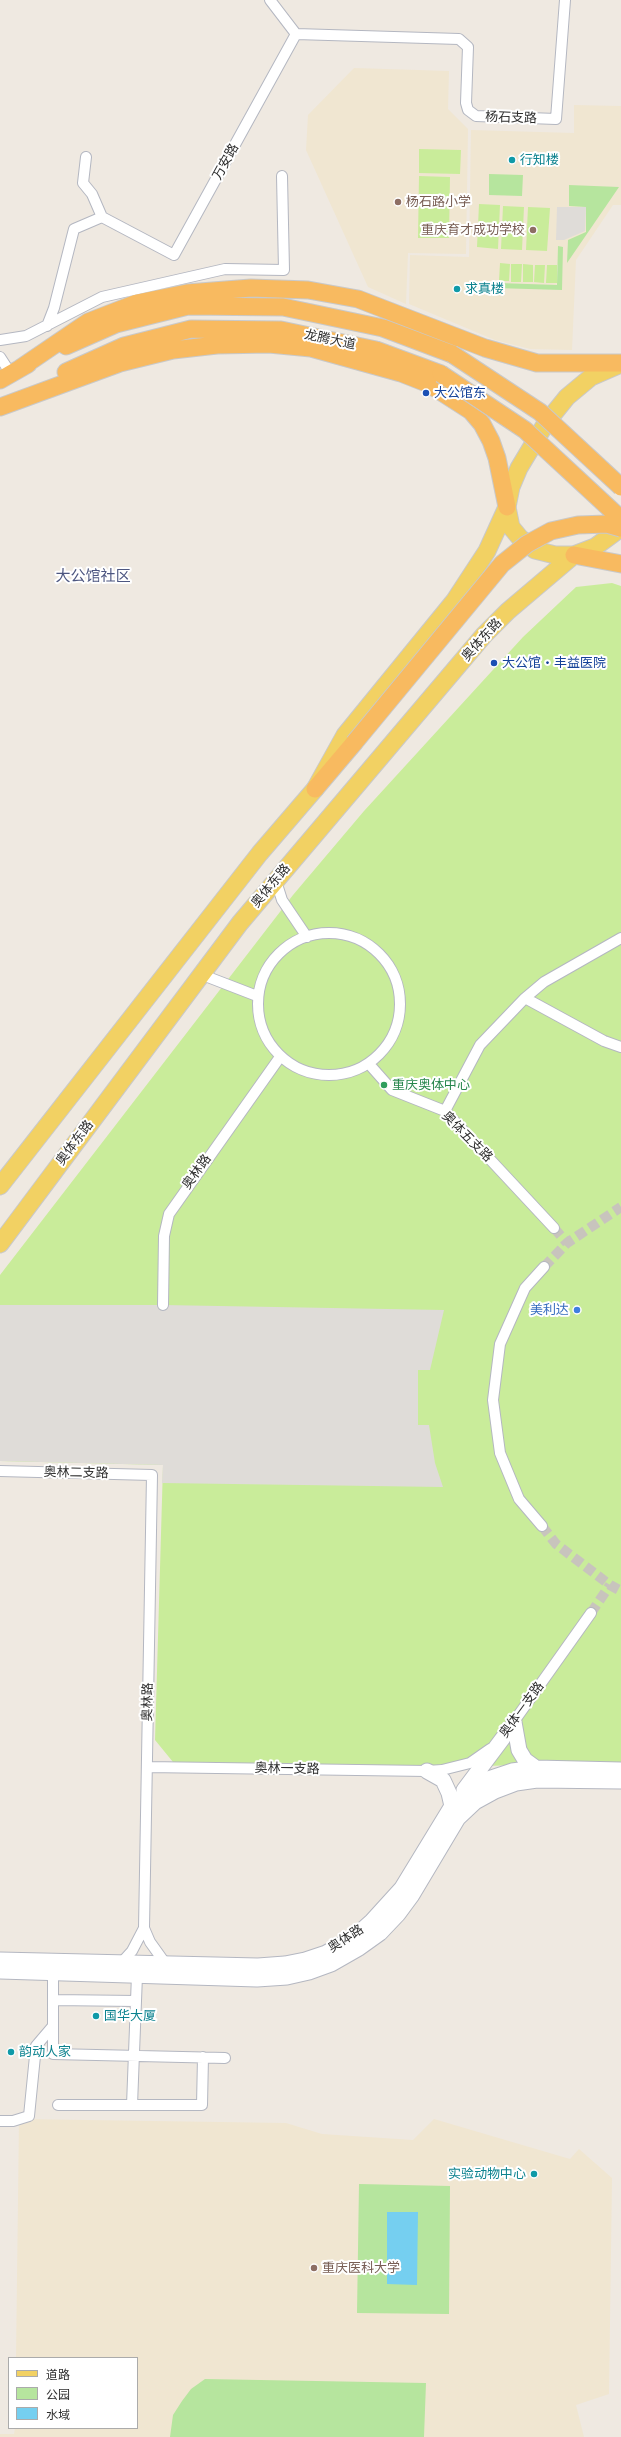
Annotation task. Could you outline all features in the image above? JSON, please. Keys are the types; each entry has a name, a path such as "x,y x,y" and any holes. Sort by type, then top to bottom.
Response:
{"highway":[{"path":"10,374 88,322 137,303 187,293 251,288 308,290 358,299 485,348 537,363 621,364"},
{"name":"龙腾大道","path":"10,374 116,324 188,306 283,307 382,328 452,354 540,412 621,487"},
{"name":"龙腾大道","path":"0,406 52,378 124,346 191,329 281,330 376,350 442,374 525,430 621,519"},
{"path":"0,406 120,363 173,350 217,345 268,344 310,348 401,373 429,384 471,411 482,424 491,441 507,507"},
{"path":"315,789 502,564 527,544 551,531 578,525 607,524 621,528"},
{"path":"574,555 621,564"}],"main road":[{"path":"0,1186 260,853 315,789 345,735 455,600 487,551 507,507 511,487 519,468 546,423 567,397 591,377 621,364"},
{"path":"507,507 511,527 520,538 535,550 555,555 574,555 595,547 621,528"},
{"name":"奥体东路","path":"0,1244 200,974 276,881 484,635 508,612 574,555"},
{"path":"514,1722 519,1750 525,1760 536,1768"},
{"path":"452,1806 503,1738"},
{"name":"奥体路","path":"0,1960 271,1965 285,1964 326,1953 353,1938 388,1905 402,1888 452,1806 468,1791 488,1779 512,1771 536,1768 621,1770"},
{"path":"426,1771 443,1780 449,1793 452,1806"},
{"name":"奥体路","path":"0,1971 257,1979 287,1977 331,1964 360,1948 380,1932 398,1914 412,1895 454,1824 475,1802 495,1791 516,1783 537,1780 621,1781"}],"street":[{"path":"270,0 296,34"},
{"name":"杨石支路","path":"296,34 459,39 468,47 466,103 468,110 476,116 556,119 565,0"},
{"name":"万安路","path":"102,217 174,256 296,34"},
{"path":"47,326 54,308 74,229 102,217 92,194 83,183 86,157"},
{"path":"0,340 26,336 102,297 225,269 284,270 282,176"},
{"path":"0,357 10,374"},
{"path":"276,881 282,900 307,937"},
{"path":"319,933 343,934 366,943 384,958 397,979 401,1003 398,1027 387,1048 369,1064 348,1074 324,1076 300,1070 280,1057 266,1040 263,1033 258,1018 257,996 264,974 277,955 296,941 319,933"},
{"path":"445,1111 480,1045 525,998 544,982 621,938"},
{"path":"200,974 257,996"},
{"path":"525,998 604,1041 621,1048"},
{"name":"奥林路","path":"163,1305 164,1236 170,1214 280,1057"},
{"name":"奥体五支路","path":"369,1064 392,1090 445,1111 554,1228"},
{"path":"542,1526 519,1499 500,1453 493,1400 500,1344 525,1288 544,1267"},
{"name":"奥林二支路","path":"0,1471 152,1475"},
{"name":"奥林路","path":"152,1475 144,1928 150,1942 165,1964"},
{"name":"奥体一支路","path":"426,1771 442,1770 470,1763 503,1738 591,1613"},
{"name":"奥林一支路","path":"147,1767 426,1771"},
{"name":"奥林路","path":"122,1962 132,1951 144,1928"},
{"path":"53,1972 52,2054 225,2058"},
{"path":"132,2105 137,1975"},
{"path":"53,2000 136,2001"},
{"path":"0,2121 13,2121 29,2116 36,2046 53,2026"},
{"path":"58,2105 202,2105 203,2058"}],"shaded area":[{"name":"杨石路小学","path":"354,68 449,71 448,109 468,129 466,254 408,253 406,304 368,287 306,150 308,115"},
{"name":"重庆育才成功学校","path":"574,105 621,106 621,205 613,205 576,260 572,350 530,349 495,340 409,304 410,255 469,257 471,130 574,133"},
{"path":"557,207 586,207 585,231 564,240 556,240"},
{"path":"0,1305 163,1305 444,1310 430,1370 418,1370 418,1425 429,1425 435,1463 443,1487 162,1483 163,1465 0,1461"},
{"name":"重庆医科大学","path":"19,2119 286,2123 322,2134 413,2140 434,2119 570,2159 579,2149 612,2178 609,2394 576,2405 584,2437 0,2437 0,2434 14,2434 15,2429 138,2429 138,2357 16,2357"}],"green space":[{"path":"419,149 461,150 460,174 419,173"},
{"path":"489,174 523,175 522,196 489,195"},
{"path":"419,176 450,177 449,238 418,238"},
{"path":"569,185 619,187 567,263 568,240 586,232 586,207 569,206"},
{"path":"479,204 500,205 498,249 477,247"},
{"path":"503,206 524,207 522,250 501,249"},
{"path":"528,207 550,208 547,251 526,250"},
{"path":"558,246 563,247 562,290 495,288 498,283 557,285"},
{"path":"500,263 510,264 509,281 499,281"},
{"path":"511,264 522,264 521,282 511,282"},
{"path":"523,264 533,265 533,282 523,282"},
{"path":"535,265 545,265 544,283 534,282"},
{"path":"547,265 557,265 557,283 546,283"},
{"name":"重庆奥体中心","path":"612,583 621,586 621,1763 434,1767 173,1762 155,1740 163,1465 0,1461 0,1275 293,895 364,811 523,637 576,587"},
{"path":"359,2184 450,2186 449,2314 357,2313"},
{"path":"205,2379 426,2383 424,2437 170,2437 173,2415 191,2389"}],"water":[{"path":"387,2212 418,2212 417,2285 387,2284"}],"tunnel":[{"path":"544,1267 567,1243 621,1207"},
{"path":"554,1228 567,1243"},
{"path":"542,1526 556,1544 610,1585 621,1591"},
{"path":"591,1613 610,1585"}],"place":[{"name":"行知楼","path":"512,160"},
{"name":"杨石路小学","path":"398,202"},
{"name":"重庆育才成功学校","path":"533,230"},
{"name":"求真楼","path":"457,289"},
{"name":"大公馆东","path":"426,393"},
{"name":"大公馆‧丰益医院","path":"494,663"},
{"name":"重庆奥体中心","path":"384,1085"},
{"name":"美利达","path":"577,1310"},
{"name":"国华大厦","path":"96,2016"},
{"name":"韵动人家","path":"11,2052"},
{"name":"实验动物中心","path":"534,2174"},
{"name":"重庆医科大学","path":"314,2268"}],"district":[{"name":"大公馆社区","path":"93,577"}]}
